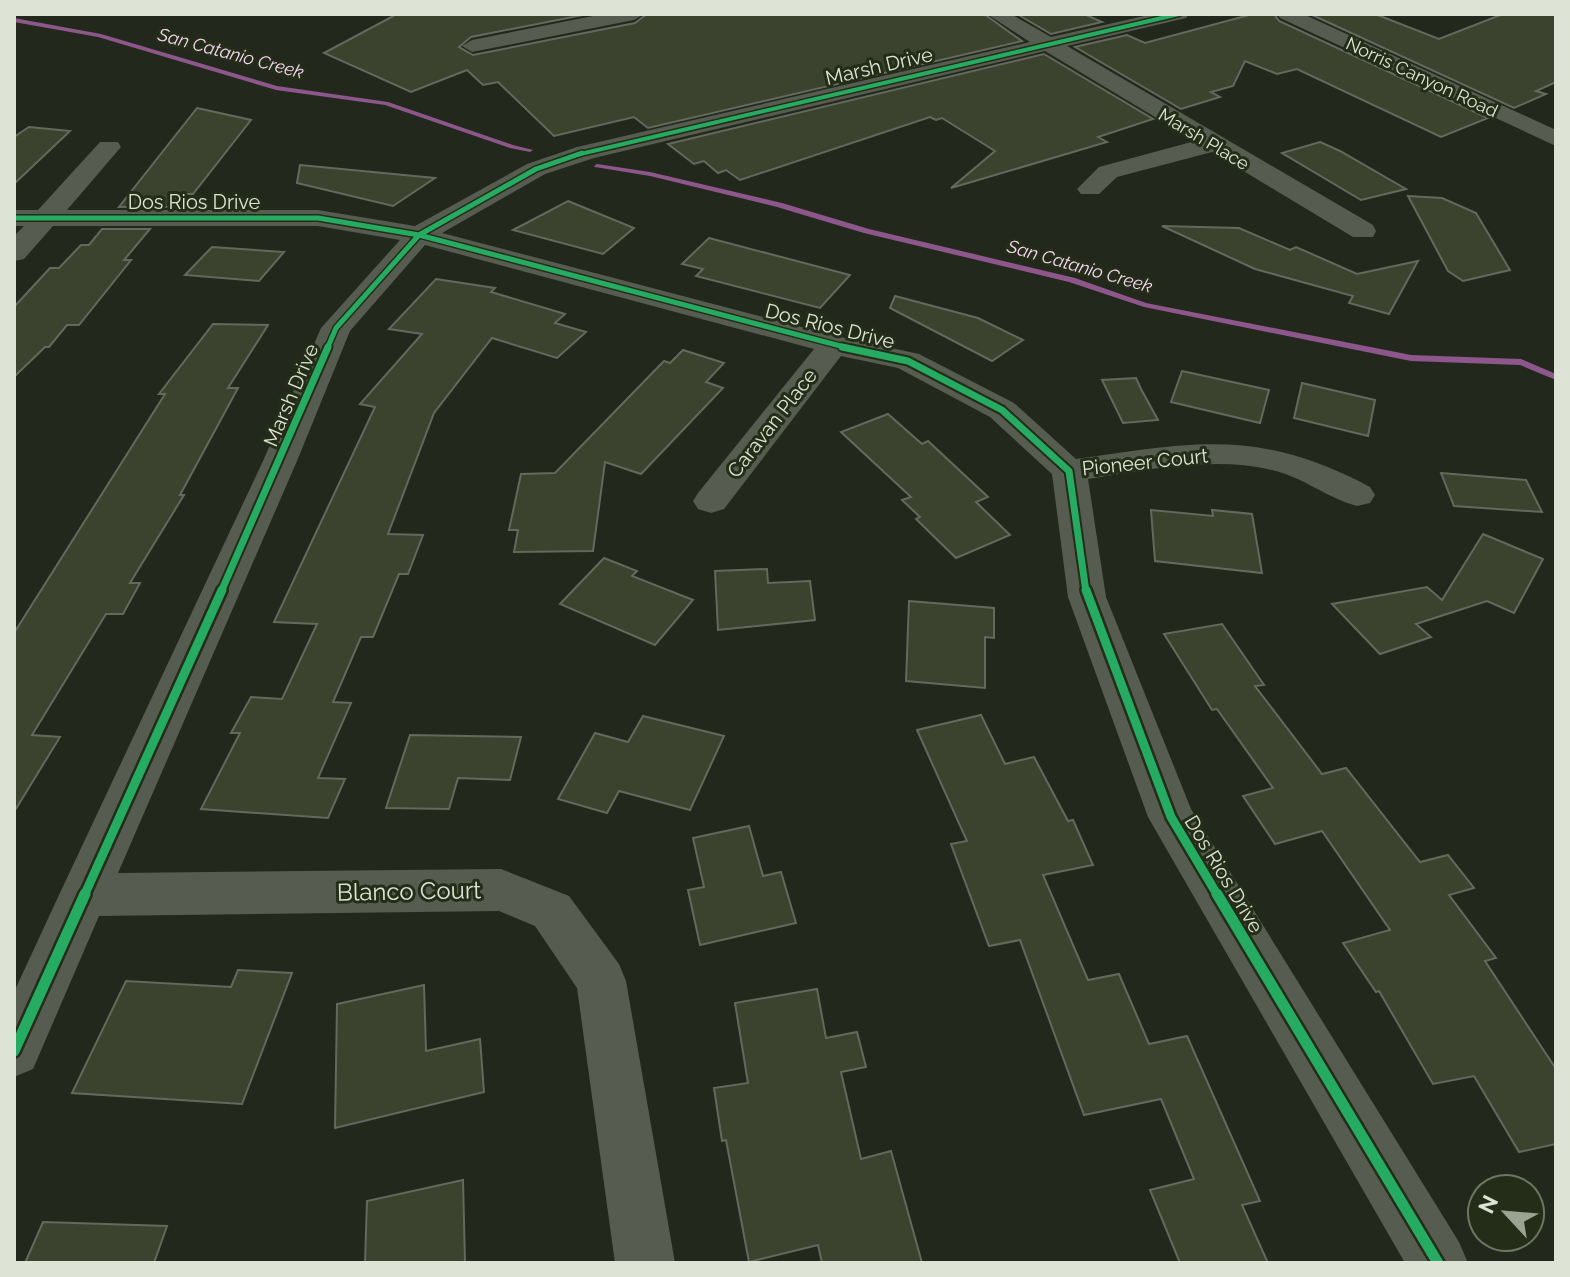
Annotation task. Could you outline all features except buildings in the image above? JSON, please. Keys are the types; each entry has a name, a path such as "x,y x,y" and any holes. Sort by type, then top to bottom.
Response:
{"street":[{"path":"472,46 634,14"},
{"name":"Marsh Place","path":"997,14 1363,231"},
{"name":"Marsh Drive","path":"14,1051 280,461 336,328 419,235 536,169 586,152 1179,14"},
{"name":"Norris Canyon Road","path":"1287,14 1553,135"},
{"path":"1090,189 1108,172 1213,144"},
{"path":"14,253 29,218 109,147"},
{"name":"Dos Rios Drive","path":"29,218 318,218 419,235 833,345 908,361 1002,410 1069,471 1087,597 1171,817 1438,1263"},
{"name":"Caravan Place","path":"711,501 833,345"},
{"name":"Pioneer Court","path":"1069,471 1203,453 1273,459 1322,477 1357,495"},
{"name":"Blanco Court","path":"83,895 501,890 552,911 601,981 645,1263"}],"waterway":[{"name":"San Catanio Creek","path":"14,20 99,35 276,88 386,103 512,147 530,150"},
{"name":"San Catanio Creek","path":"597,166 650,174 779,205 867,231 1072,280 1144,305 1411,358 1521,362 1556,377"}],"cycle path":[{"path":"14,1051 280,461 336,328 419,235 536,169 586,152 1179,14"},
{"path":"14,218 318,218 419,235 833,345 908,361 1002,410 1069,471 1087,597 1171,817 1438,1263"}]}
